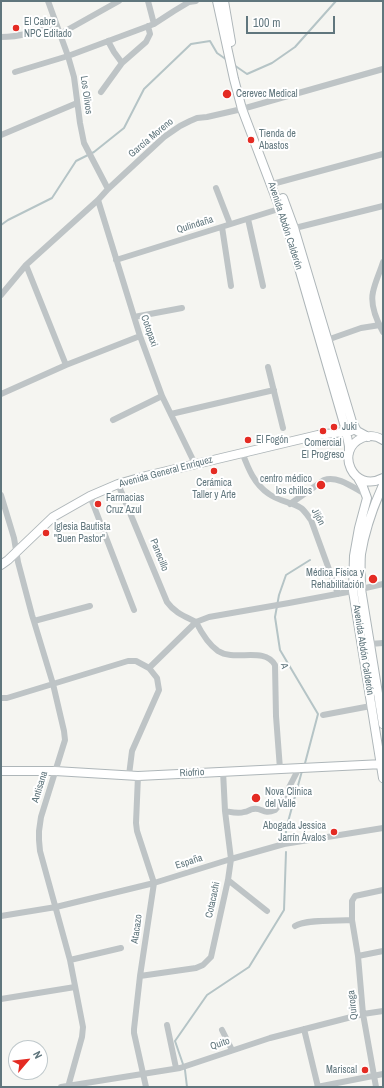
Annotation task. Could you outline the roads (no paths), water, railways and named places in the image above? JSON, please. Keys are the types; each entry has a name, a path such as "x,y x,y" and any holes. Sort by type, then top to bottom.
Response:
{"main road":[{"name":"Avenida Abdón Calderón","path":"217,1 244,108 291,229 352,422 357,431"},
{"name":"Avenida Abdón Calderón","path":"224,1 229,45"},
{"name":"Avenida Abdón Calderón","path":"244,108 276,183 283,208"},
{"name":"Avenida Abdón Calderón","path":"291,229 346,432 349,449 348,464 350,469 358,478"},
{"name":"Avenida General Enríquez","path":"1,565 53,517 90,496 118,484 242,452 318,435 357,431"},
{"path":"357,431 383,440"},
{"path":"332,434 341,438 349,449 361,438 383,435"},
{"path":"358,478 363,481 370,482 376,482 383,478"},
{"path":"358,478 367,495"},
{"name":"Avenida Abdón Calderón","path":"383,485 380,500 368,522 361,554 357,590 382,704 383,724"},
{"name":"Avenida Abdón Calderón","path":"367,495 354,556 371,705 382,764 383,778"},
{"name":"Riofrìo","path":"1,770 56,771 133,776 382,764"}],"street":[{"name":"Los Olivos","path":"48,1 74,77 84,143 108,189"},
{"path":"60,34 118,1"},
{"path":"101,92 122,63 146,42 150,34 151,25 148,1"},
{"path":"15,72 68,56 151,25 189,2 196,1"},
{"path":"1,37 12,37 32,33 56,25"},
{"path":"108,41 122,63"},
{"name":"García Moreno","path":"1,295 26,265 98,200 164,137 180,126 197,118 244,108 383,69"},
{"path":"1,135 77,103"},
{"path":"276,183 383,154"},
{"path":"216,188 230,224"},
{"name":"Cotopaxi","path":"98,200 140,336 162,396 195,464"},
{"path":"291,229 383,206"},
{"name":"Qulindaña","path":"116,260 283,208"},
{"path":"248,219 263,286"},
{"path":"222,227 231,286"},
{"path":"383,262 372,294 372,301 383,332"},
{"path":"26,265 66,365"},
{"path":"134,317 182,308"},
{"path":"327,340 380,321"},
{"path":"1,394 66,365 140,336"},
{"path":"268,367 283,428"},
{"path":"170,414 274,390"},
{"path":"113,420 162,396"},
{"name":"Jijón","path":"242,452 249,470 258,485 269,495 302,508 311,520 338,594"},
{"path":"290,504 328,478 342,482 367,495"},
{"name":"Panecillo","path":"118,484 167,602 172,609 196,622"},
{"name":"Antisana","path":"1,495 14,538 18,562 34,621 53,684 65,736 39,831 40,851 70,960 83,1032 66,1087"},
{"path":"90,496 134,610"},
{"path":"1,698 7,698 128,662 136,661 150,668 196,622 209,617 338,594 383,584"},
{"path":"34,621 90,606"},
{"name":"A","path":"196,622 210,644 218,650 228,655 266,656 276,665 276,716 280,769"},
{"path":"370,644 383,642"},
{"name":"Atacazo","path":"146,1087 134,1033 140,976 154,883 137,831 132,751 159,690 157,678 150,668"},
{"path":"323,715 382,704"},
{"path":"225,811 242,813 252,809 258,809 266,813 275,810 302,768"},
{"name":"Cotacachi","path":"140,976 196,968 203,965 211,957 228,880 231,859 225,811 223,771"},
{"name":"España","path":"1,916 56,907 154,883 284,844 383,828"},
{"path":"228,880 267,911"},
{"name":"Quiroga","path":"376,1087 363,1014 358,956 352,920 352,901 355,896 383,890"},
{"path":"295,926 306,922 352,920"},
{"path":"70,960 121,948"},
{"path":"358,956 383,951"},
{"path":"1,999 75,987"},
{"name":"Quito","path":"66,1087 178,1068 270,1038 363,1014 383,1011"},
{"path":"167,1025 178,1068"},
{"path":"304,1029 317,1087 383,1074"},
{"path":"222,1030 232,1050"}],"waterway":[{"path":"234,65 247,74 272,63 295,47 336,1"},
{"path":"1,225 52,198 76,161 94,152 124,128 144,89 191,44 210,41 217,53 227,60"},
{"path":"304,767 318,714 280,650 275,617 279,595 286,575 310,560"},
{"path":"286,837 286,829 302,771"},
{"path":"187,1087 185,1070 175,1041 207,995 249,967 284,910 286,852"}],"place":[{"name":"El Cabre NPC Editado","path":"16,28"},
{"name":"Cerevec Medical","path":"227,94"},
{"name":"Tienda de Abastos","path":"251,140"},
{"name":"Juki","path":"334,427"},
{"name":"Comercial El Progreso","path":"323,431"},
{"name":"El Fogón","path":"248,440"},
{"name":"Cerámica Taller y Arte","path":"214,471"},
{"name":"centro médico los chillos","path":"321,485"},
{"name":"Farmacias Cruz Azul","path":"98,504"},
{"name":"Iglesia Bautista \"Buen Pastor\"","path":"46,533"},
{"name":"Médica Física y Rehabilitación","path":"373,579"},
{"name":"Nova Clínica del Valle","path":"256,798"},
{"name":"Abogada Jessica Jarrín Ávalos","path":"334,832"},
{"name":"Mariscal","path":"365,1070"}]}
